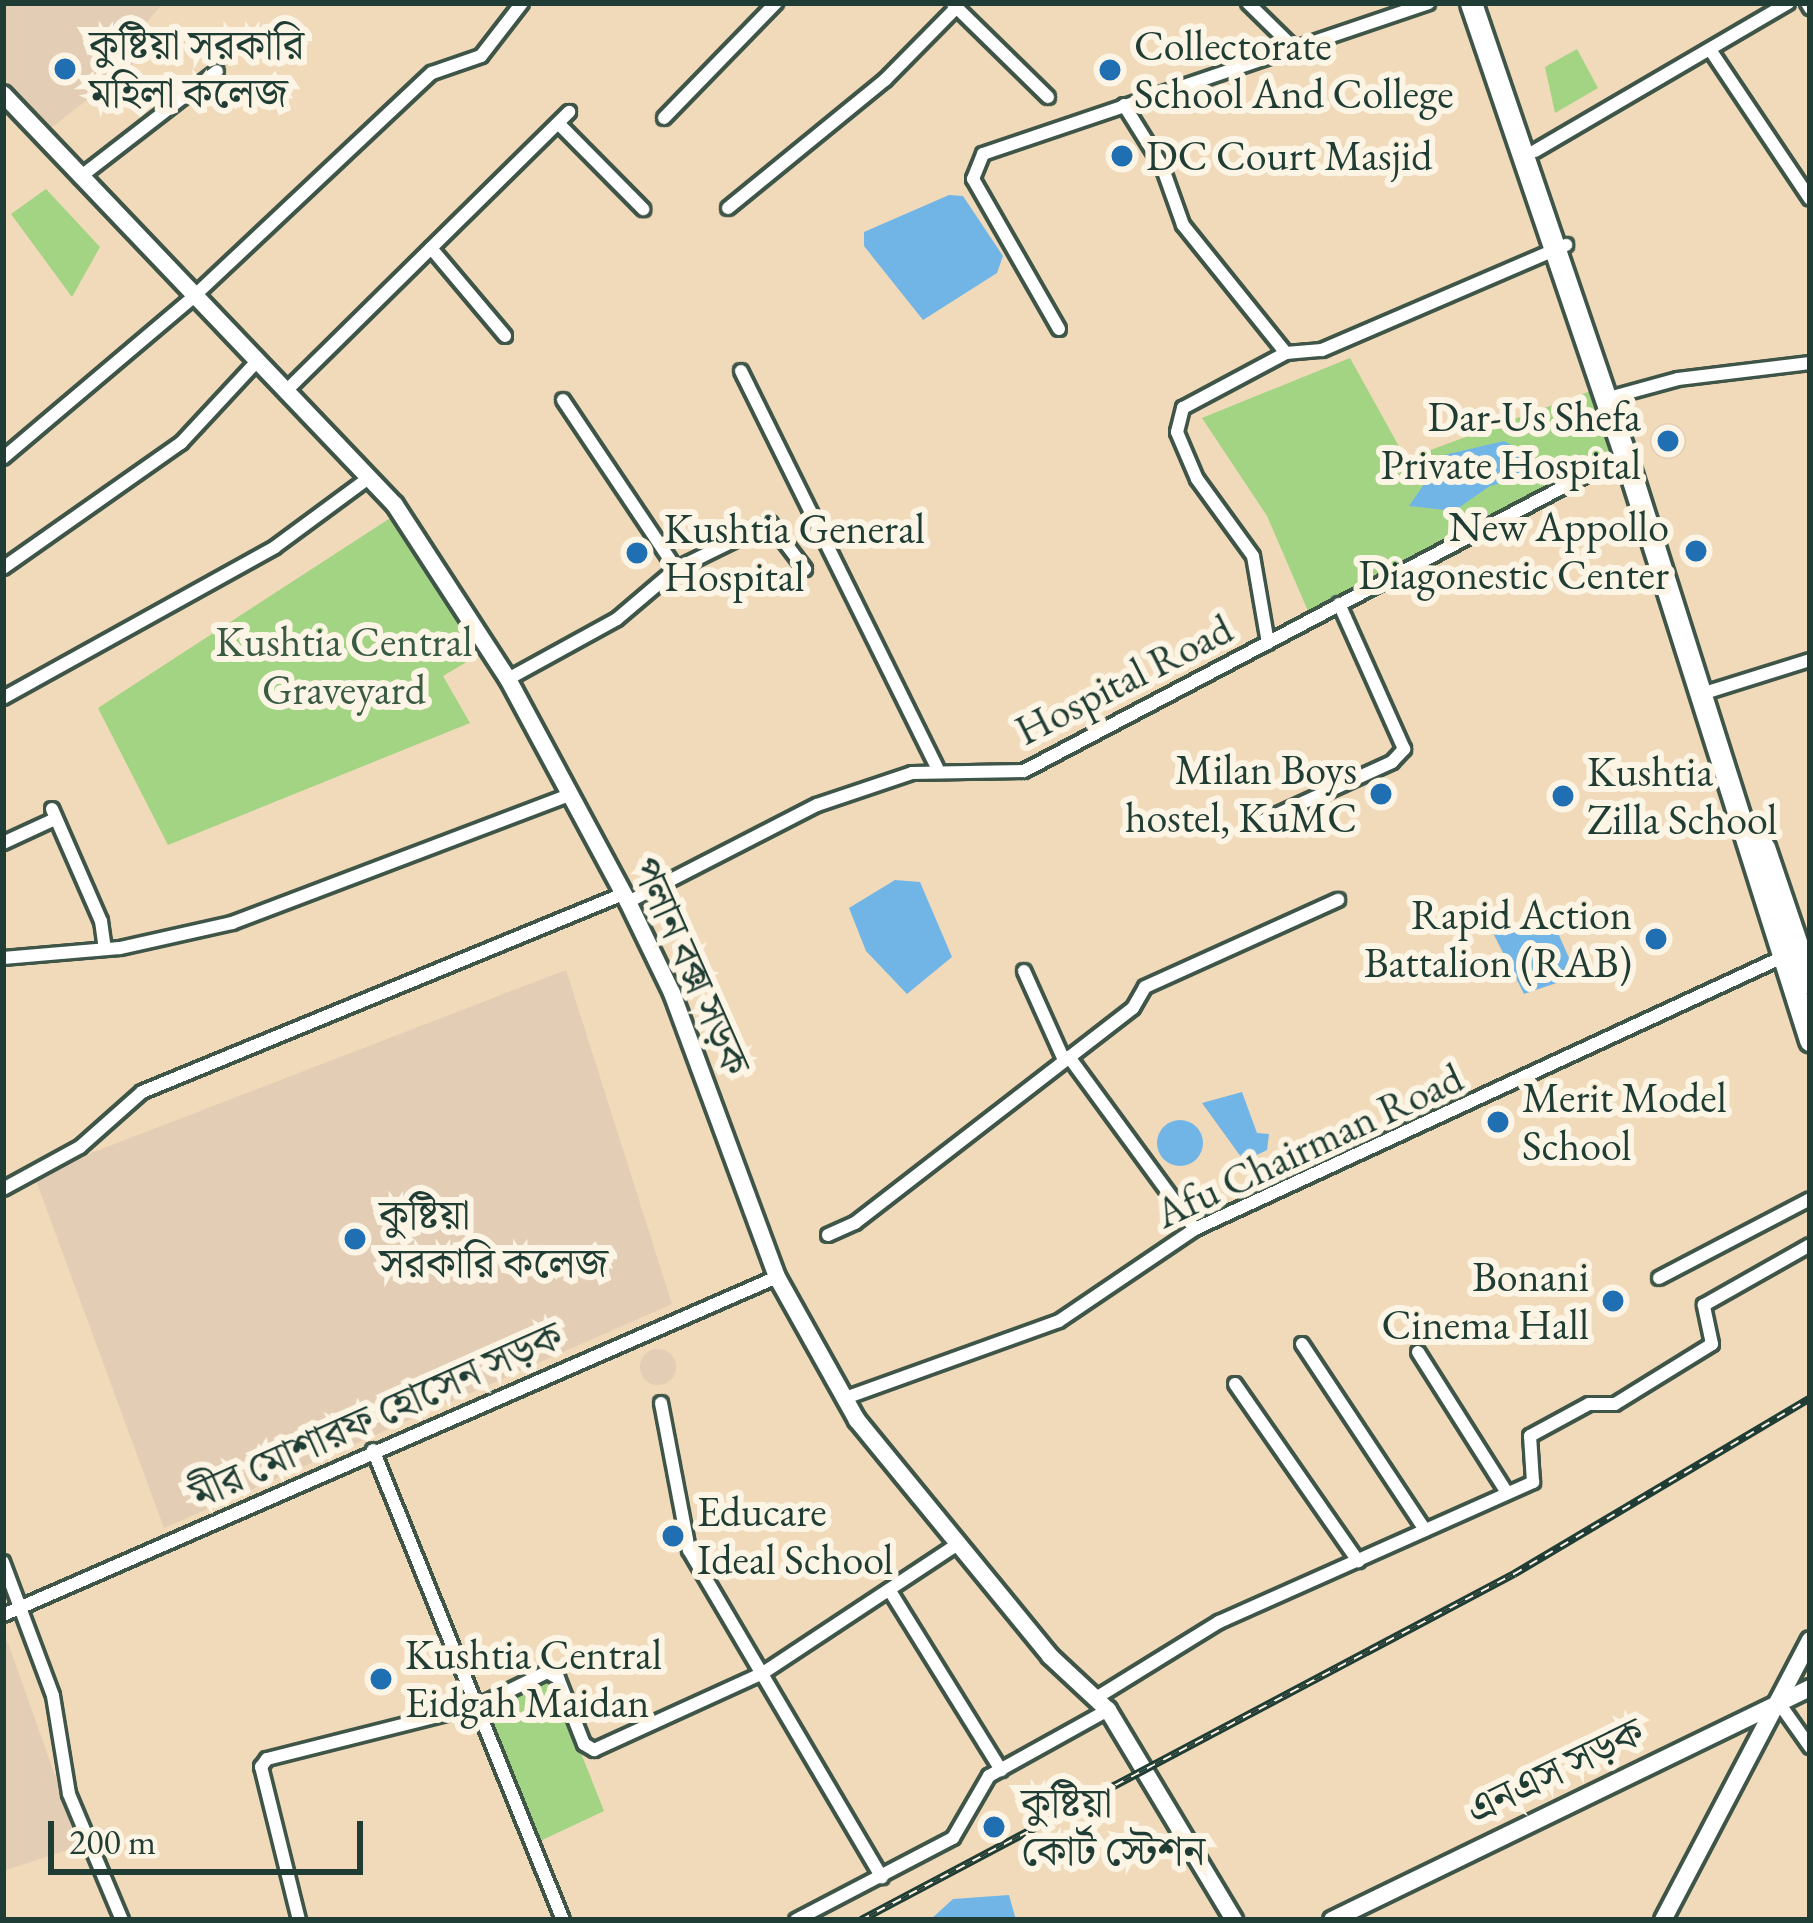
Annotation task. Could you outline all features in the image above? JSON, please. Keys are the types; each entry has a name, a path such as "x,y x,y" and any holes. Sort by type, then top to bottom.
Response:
{"highway":[{"path":"1472,3 1810,983"},
{"path":"1487,3 1535,151 1560,248"},
{"path":"1599,361 1616,396 1629,453"},
{"path":"1673,590 1798,956 1810,1040"}],"main road":[{"name":"পলান বক্স সড়ক","path":"3,94 192,298 288,389 370,478 508,679 672,993 777,1277 845,1398 1050,1656 1102,1704 1234,1920"},
{"path":"1663,1920 1810,1640"},
{"name":"এনএস সড়ক","path":"1332,1920 1355,1915 1810,1688"}],"street":[{"path":"3,458 192,298 432,73 482,56 522,3"},
{"path":"664,118 776,3"},
{"path":"1248,3 1294,48"},
{"path":"1059,329 974,179 975,164 999,146 1428,3"},
{"path":"1535,151 1713,54 1788,3"},
{"path":"728,208 855,106 955,5 1048,97"},
{"path":"1713,54 1810,199"},
{"path":"80,177 217,70"},
{"path":"1124,105 1162,166 1183,225 1286,353"},
{"path":"288,389 569,112"},
{"path":"559,124 643,208"},
{"path":"431,248 505,336"},
{"path":"1268,643 1253,556 1197,479 1177,431 1191,403 1286,353 1322,350 1560,248"},
{"path":"3,568 181,443 258,360"},
{"path":"1616,396 1678,379 1810,364"},
{"path":"741,371 938,767"},
{"path":"563,400 676,569"},
{"name":"Hospital Road","path":"3,1189 80,1147 142,1093 625,898 817,805 938,767 1024,771 1629,453"},
{"path":"3,698 275,547 370,478"},
{"path":"508,679 617,619 676,569 770,523 805,569"},
{"path":"1254,824 1392,762 1403,749 1339,604"},
{"path":"1711,691 1810,660"},
{"path":"3,958 105,949 232,923 569,795"},
{"path":"3,843 54,814 101,921 105,949"},
{"path":"828,1234 855,1223 1133,1008 1145,987 1338,900"},
{"name":"Afu Chairman Road","path":"845,1398 1059,1321 1195,1229 1798,956"},
{"path":"1024,971 1066,1059 1195,1229"},
{"path":"1659,1278 1810,1199"},
{"path":"796,1920 953,1838 989,1776 1219,1622 1537,1478 1525,1444 1530,1436 1589,1404 1615,1404 1712,1344 1701,1308 1810,1245"},
{"name":"মীর মোশারফ হোসেন সড়ক","path":"3,1615 777,1277"},
{"path":"1302,1344 1425,1529"},
{"path":"1418,1352 1507,1493"},
{"path":"1235,1384 1358,1561"},
{"path":"661,1403 689,1550 882,1877"},
{"path":"373,1450 563,1920"},
{"path":"299,1920 262,1762 311,1742 478,1706 553,1672 594,1750 763,1673 958,1544"},
{"path":"3,1562 53,1696 69,1794 122,1920"},
{"path":"890,1591 1001,1770"},
{"path":"1779,1702 1810,1748"}],"shaded area":[{"name":"কুষ্টিয়া সরকারি মহিলা কলেজ","path":"3,3 163,3 140,30 138,60 51,128 3,77"},
{"name":"Dar-Us Shefa Private Hospital","path":"1668,423 1681,428 1686,441 1681,454 1668,459 1655,454 1650,441 1655,428"},
{"name":"কুষ্টিয়া সরকারি কলেজ","path":"566,970 672,1304 164,1528 34,1175"},
{"path":"658,1349 671,1354 676,1367 671,1380 658,1385 645,1380 640,1367 645,1354"},
{"path":"3,1629 80,1846 3,1871"}],"green space":[{"path":"1577,49 1598,88 1555,113 1545,67"},
{"path":"46,189 100,247 72,297 11,214"},
{"path":"1350,358 1406,459 1599,388 1617,452 1308,611 1267,516 1202,418"},
{"name":"Kushtia Central Graveyard","path":"398,513 480,654 443,676 470,723 168,845 98,708"},
{"path":"551,1677 604,1811 538,1842 484,1705"}],"water":[{"path":"949,195 963,196 1003,256 997,273 923,320 864,246 864,232"},
{"path":"1504,441 1540,461 1528,476 1490,486 1454,511 1409,506 1444,455"},
{"path":"895,880 920,882 952,957 907,994 866,951 849,908"},
{"path":"1534,916 1554,924 1577,976 1524,994 1494,935"},
{"path":"1242,1092 1257,1133 1269,1134 1267,1150 1247,1160 1249,1168 1202,1103"},
{"path":"1180,1120 1196,1127 1203,1143 1196,1159 1180,1166 1164,1159 1157,1143 1164,1127"},
{"path":"1009,1895 1016,1920 930,1920 953,1899"}],"railway":[{"path":"861,1920 1514,1574 1810,1398"}],"place":[{"name":"কুষ্টিয়া সরকারি মহিলা কলেজ","path":"65,69"},
{"name":"Collectorate School And College","path":"1110,70"},
{"name":"DC Court Masjid","path":"1122,156"},
{"name":"Dar-Us Shefa Private Hospital","path":"1668,441"},
{"name":"New Appollo Diagonestic Center","path":"1696,551"},
{"name":"Kushtia General Hospital","path":"637,553"},
{"name":"Milan Boys hostel, KuMC","path":"1381,794"},
{"name":"Kushtia Zilla School","path":"1563,796"},
{"name":"Rapid Action Battalion (RAB)","path":"1656,939"},
{"name":"Merit Model School","path":"1498,1122"},
{"name":"কুষ্টিয়া সরকারি কলেজ","path":"355,1239"},
{"name":"Bonani Cinema Hall","path":"1613,1301"},
{"name":"Educare Ideal School","path":"673,1536"},
{"name":"Kushtia Central Eidgah Maidan","path":"381,1679"},
{"name":"কুষ্টিয়া কোর্ট স্টেশন","path":"994,1827"}]}
